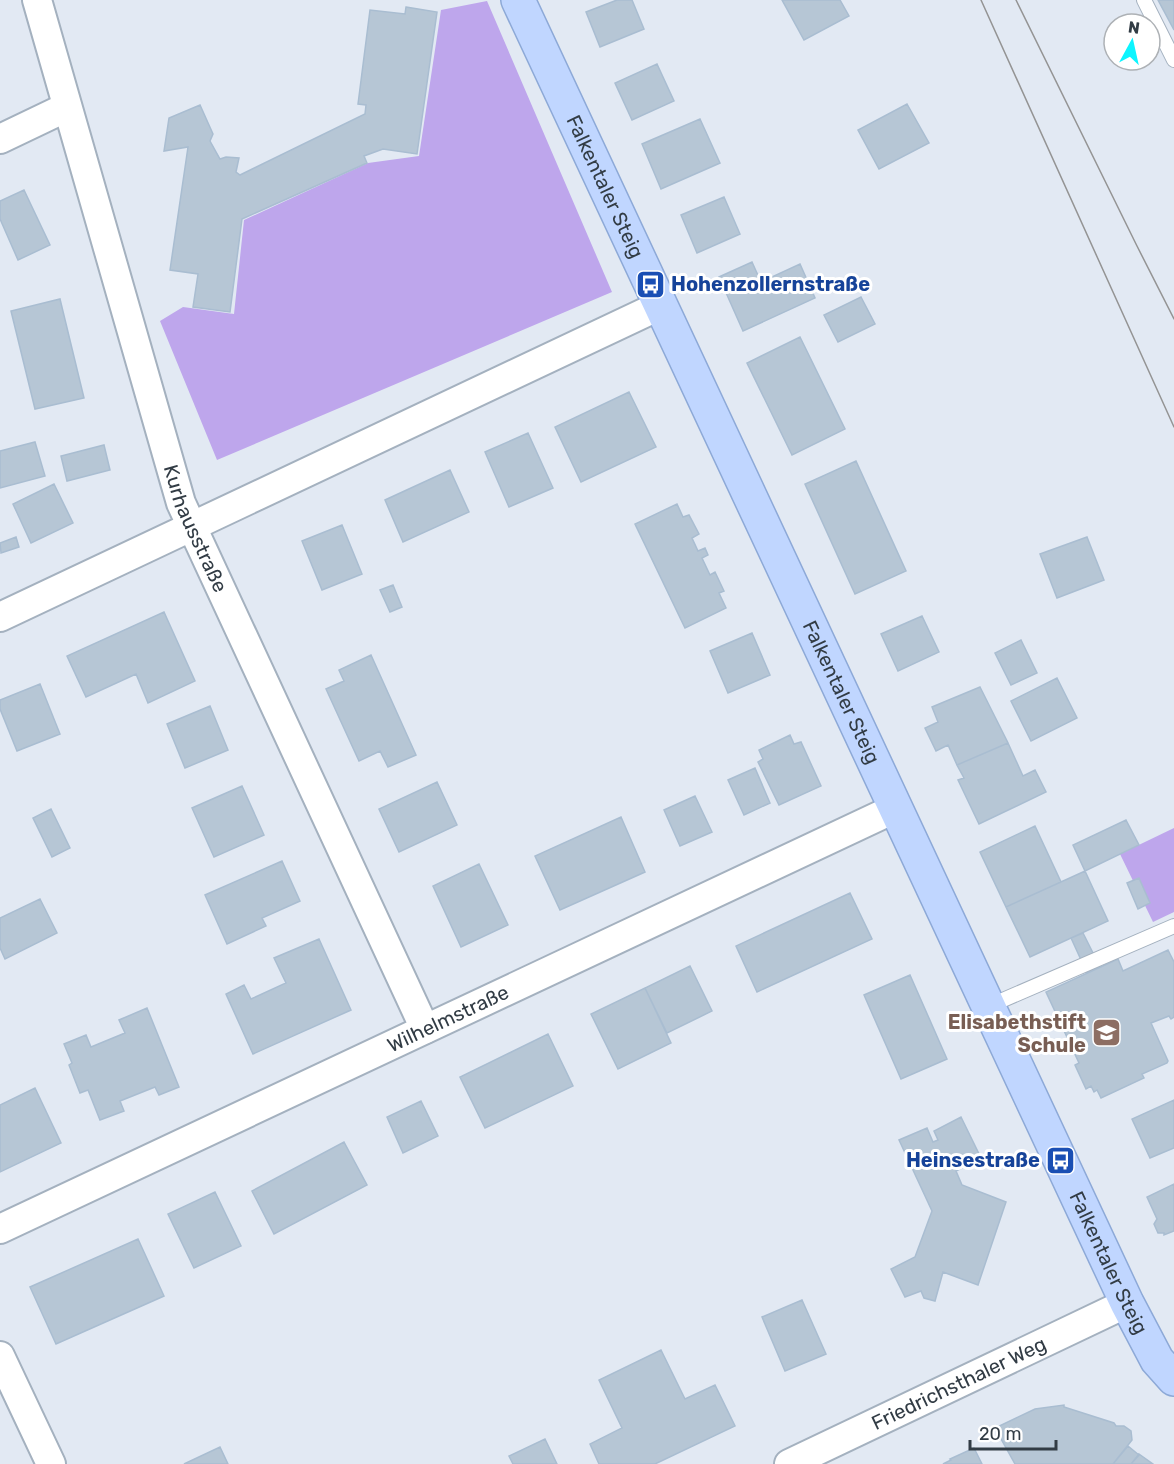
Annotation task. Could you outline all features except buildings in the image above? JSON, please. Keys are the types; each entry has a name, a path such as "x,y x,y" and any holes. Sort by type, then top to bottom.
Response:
{"street":[{"name":"Kurhausstraße","path":"37,0 181,503 425,1029"},
{"name":"Falkentaler Steig","path":"518,0 1127,1303 1157,1360 1174,1379"},
{"path":"0,139 67,107"},
{"path":"0,616 661,305"},
{"name":"Wilhelmstraße","path":"0,1229 896,808"},
{"name":"Friedrichsthaler Weg","path":"789,1464 1127,1303"},
{"path":"0,1356 51,1464"}],"lane":[{"path":"1144,0 1174,60"},
{"path":"989,1006 1174,926"}],"shaded area":[{"path":"487,1 612,292 217,460 160,321 183,307 234,314 244,220 368,163 419,156 441,10"},
{"path":"1174,828 1174,912 1153,922 1120,854"}],"tram line":[{"path":"981,0 1174,427"},
{"path":"1016,0 1174,319"}],"place":[{"name":"Hohenzollernstraße","path":"650,284"},
{"name":"Elisabethstift Schule","path":"1107,1033"},
{"name":"Heinsestraße","path":"1061,1160"}]}
